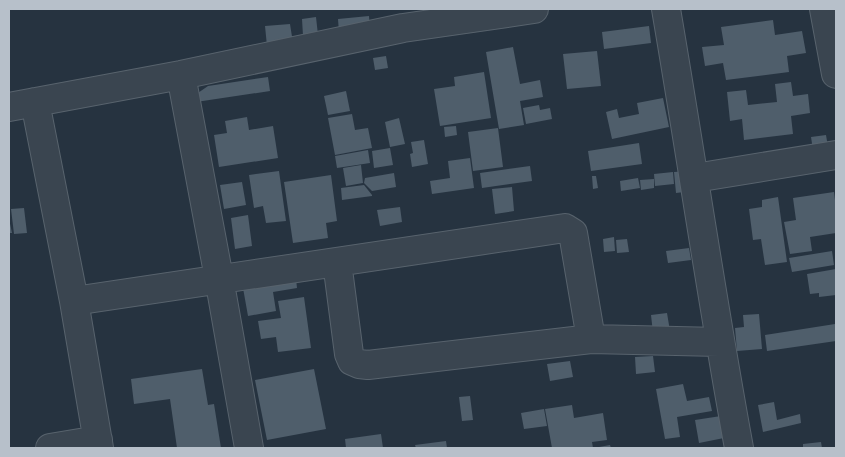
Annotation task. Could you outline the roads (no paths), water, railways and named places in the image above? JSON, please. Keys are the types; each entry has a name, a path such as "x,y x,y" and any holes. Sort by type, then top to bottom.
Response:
{"street":[{"path":"9,107 181,75 402,28 447,15 534,9"},
{"path":"666,9 695,178 719,342 738,448"},
{"path":"824,9 836,74"},
{"path":"181,75 219,278 248,448"},
{"path":"35,102 74,301 99,444 50,448"},
{"path":"695,178 836,154"},
{"path":"74,301 564,228 570,229 573,233 590,339"},
{"path":"338,262 349,354 352,361 359,364 368,365 590,339 719,342"}]}
